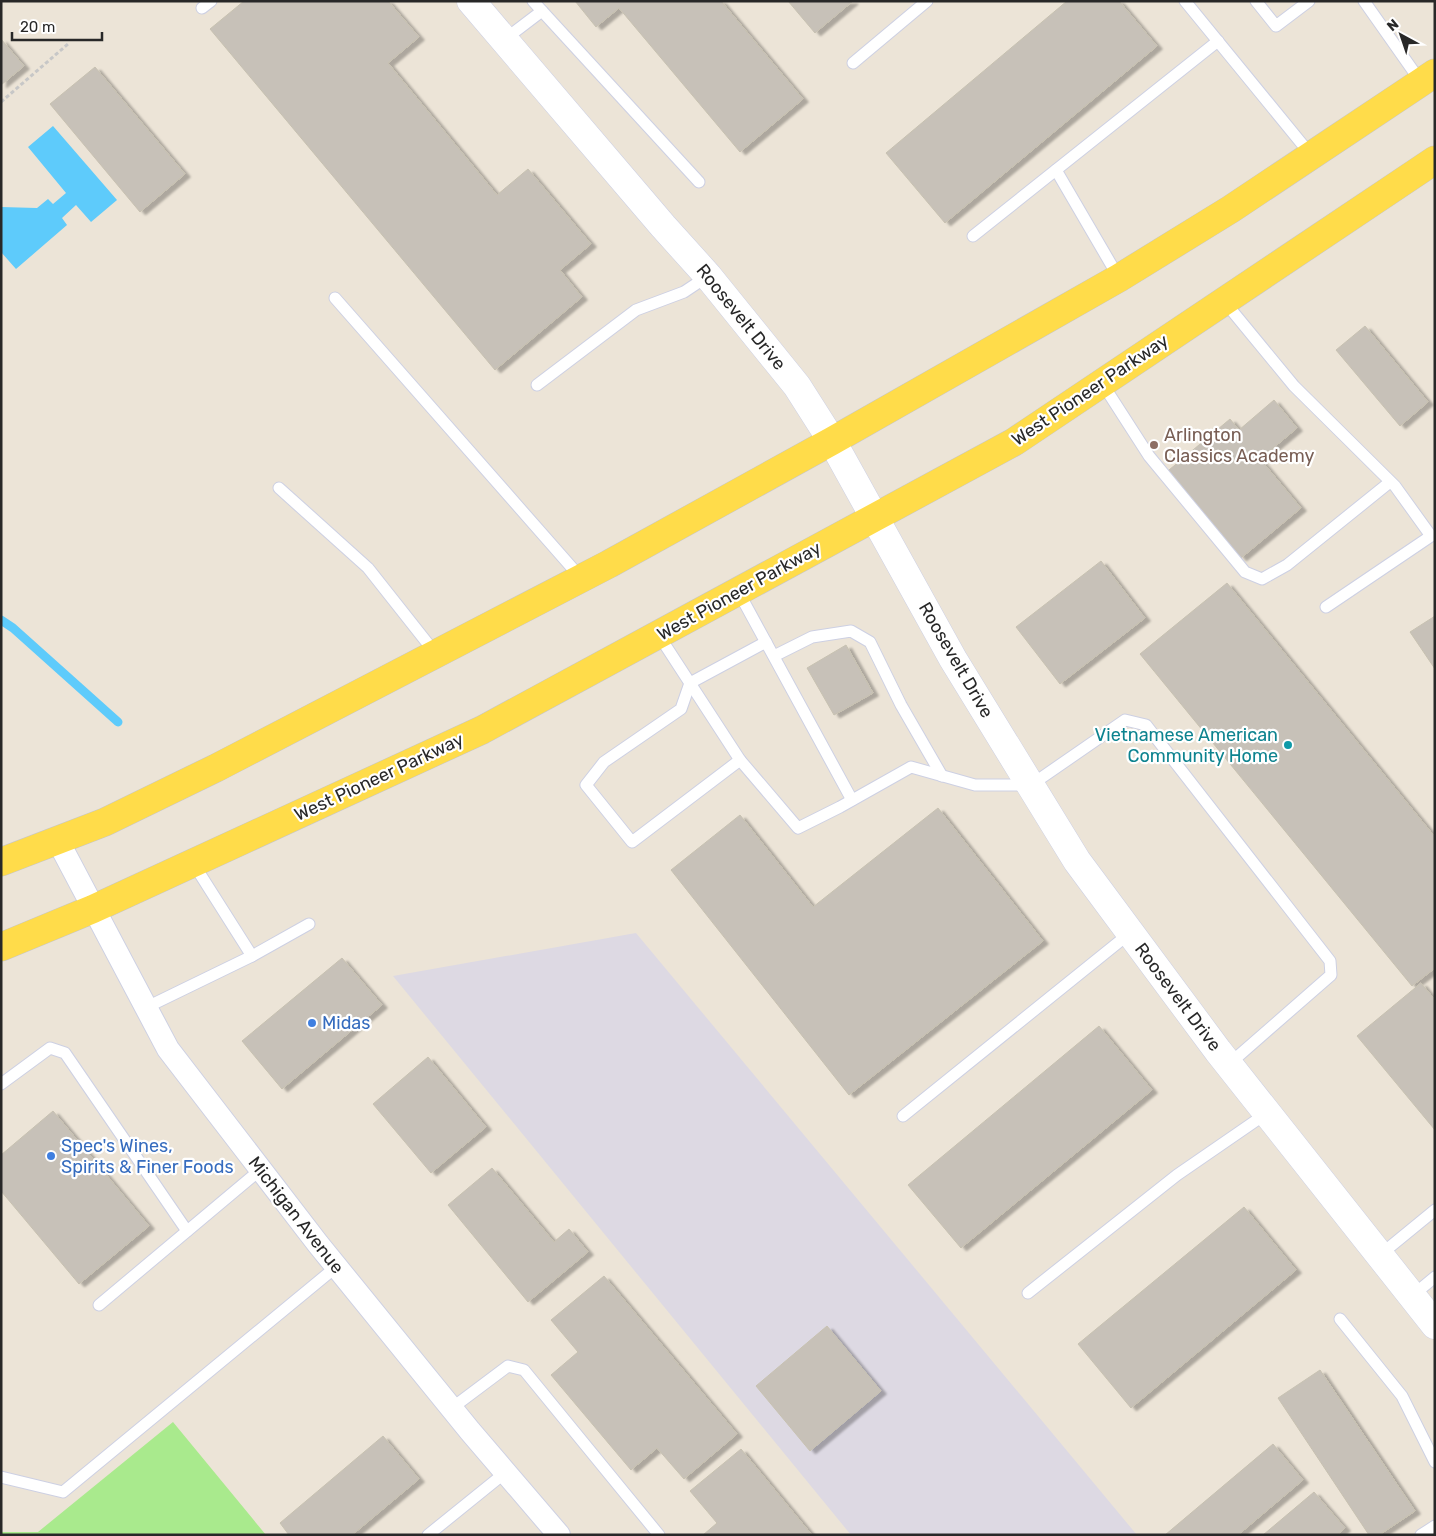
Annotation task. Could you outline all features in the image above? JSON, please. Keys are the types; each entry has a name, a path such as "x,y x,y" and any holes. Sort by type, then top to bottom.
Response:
{"main road":[{"path":"2,860 58,841 105,822 216,768 581,578 832,441 1119,278 1231,208 1428,77"},
{"name":"West Pioneer Parkway","path":"1,947 93,909 482,730 1014,442 1435,160"}],"street":[{"name":"Roosevelt Drive","path":"471,1 708,276 797,386 832,441 953,658 1077,861 1228,1065 1435,1324"},
{"name":"Michigan Avenue","path":"58,841 168,1049 336,1267 559,1535"}],"lane":[{"path":"533,1 698,182"},
{"path":"853,62 927,1"},
{"path":"1185,1 1311,155"},
{"path":"1256,1 1276,26 1309,1"},
{"path":"1364,1 1428,77"},
{"path":"504,40 542,11"},
{"path":"974,236 1218,41"},
{"path":"1056,170 1119,278"},
{"path":"537,385 636,310 684,292 708,276"},
{"path":"335,298 581,578"},
{"path":"1224,301 1294,386 1395,486 1433,534 1326,607"},
{"path":"1102,383 1149,456 1246,572 1262,579 1287,565 1390,482"},
{"path":"280,488 368,568 436,654"},
{"path":"738,591 852,800"},
{"path":"774,656 812,637 850,631 870,642 902,705 942,776"},
{"path":"658,634 740,760 798,828 911,767 975,784 1031,785 1125,720 1146,726 1330,961 1331,975 1228,1065"},
{"path":"740,760 632,842 586,786 604,762 681,709 690,683 766,642"},
{"path":"193,863 252,956"},
{"path":"145,1008 252,956 309,924"},
{"path":"903,1116 1130,933"},
{"path":"1,1084 50,1048 65,1053 187,1231"},
{"path":"1028,1293 1176,1175 1267,1113"},
{"path":"99,1305 260,1170"},
{"path":"1380,1255 1435,1210"},
{"path":"1,1477 63,1492 336,1267"},
{"path":"1412,1296 1435,1276"},
{"path":"1340,1319 1402,1396 1435,1462"},
{"path":"452,1408 508,1366 524,1370 658,1535"},
{"path":"428,1535 506,1472"},
{"path":"1421,1535 1435,1526"}],"path":[{"path":"1,102 68,44"}],"shaded area":[{"path":"636,933 1137,1535 851,1535 393,976"}],"green space":[{"path":"173,1422 266,1535 1,1535 1,1532 38,1532"}],"water":[{"path":"53,126 117,200 91,222 76,205 62,218 67,225 16,269 1,252 1,207 37,208 48,199 53,204 66,193 28,147"}],"building":[{"path":"244,1 388,1 419,37 388,63 497,195 528,169 591,244 560,270 582,297 495,370 210,29"},
{"path":"575,1 721,1 803,99 740,152 619,8 596,27"},
{"path":"788,1 853,1 815,33"},
{"path":"1067,1 1119,1 1157,46 945,223 886,153"},
{"path":"1,39 24,66 1,85"},
{"path":"95,67 185,174 140,212 50,104"},
{"path":"1365,326 1428,402 1400,426 1336,350"},
{"path":"1274,400 1297,428 1260,459 1301,508 1241,558 1169,470 1230,419 1239,430"},
{"path":"1101,561 1145,618 1060,684 1016,627"},
{"name":"Vietnamese American Community Home","path":"1227,583 1435,837 1435,968 1412,986 1140,654"},
{"path":"1435,616 1435,669 1410,632"},
{"path":"846,645 873,693 834,715 807,668"},
{"path":"938,808 1043,941 849,1095 671,870 740,815 813,907"},
{"name":"Midas","path":"342,958 382,1005 282,1089 242,1041"},
{"path":"1421,983 1435,1000 1435,1130 1357,1036"},
{"path":"1099,1026 1152,1090 961,1248 908,1185"},
{"path":"428,1057 486,1127 431,1173 373,1104"},
{"path":"53,1111 149,1226 79,1284 1,1191 1,1155"},
{"path":"492,1168 554,1242 569,1229 588,1252 528,1302 448,1205"},
{"path":"1244,1207 1296,1270 1131,1408 1078,1344"},
{"path":"604,1276 737,1434 684,1479 657,1448 631,1470 551,1375 578,1352 551,1320"},
{"path":"827,1326 881,1391 810,1451 756,1386"},
{"path":"1320,1370 1415,1511 1379,1535 1369,1535 1278,1398"},
{"path":"383,1436 419,1479 352,1535 289,1535 280,1523"},
{"path":"1273,1444 1303,1480 1238,1535 1165,1535"},
{"path":"741,1449 812,1535 703,1535 717,1523 690,1491"},
{"path":"1314,1492 1345,1528 1337,1535 1263,1535"}],"waterway":[{"path":"1,620 13,628 118,722"}],"place":[{"name":"Arlington Classics Academy","path":"1154,445"},
{"name":"Vietnamese American Community Home","path":"1288,745"},
{"name":"Midas","path":"312,1023"},
{"name":"Spec's Wines, Spirits & Finer Foods","path":"51,1156"}]}
